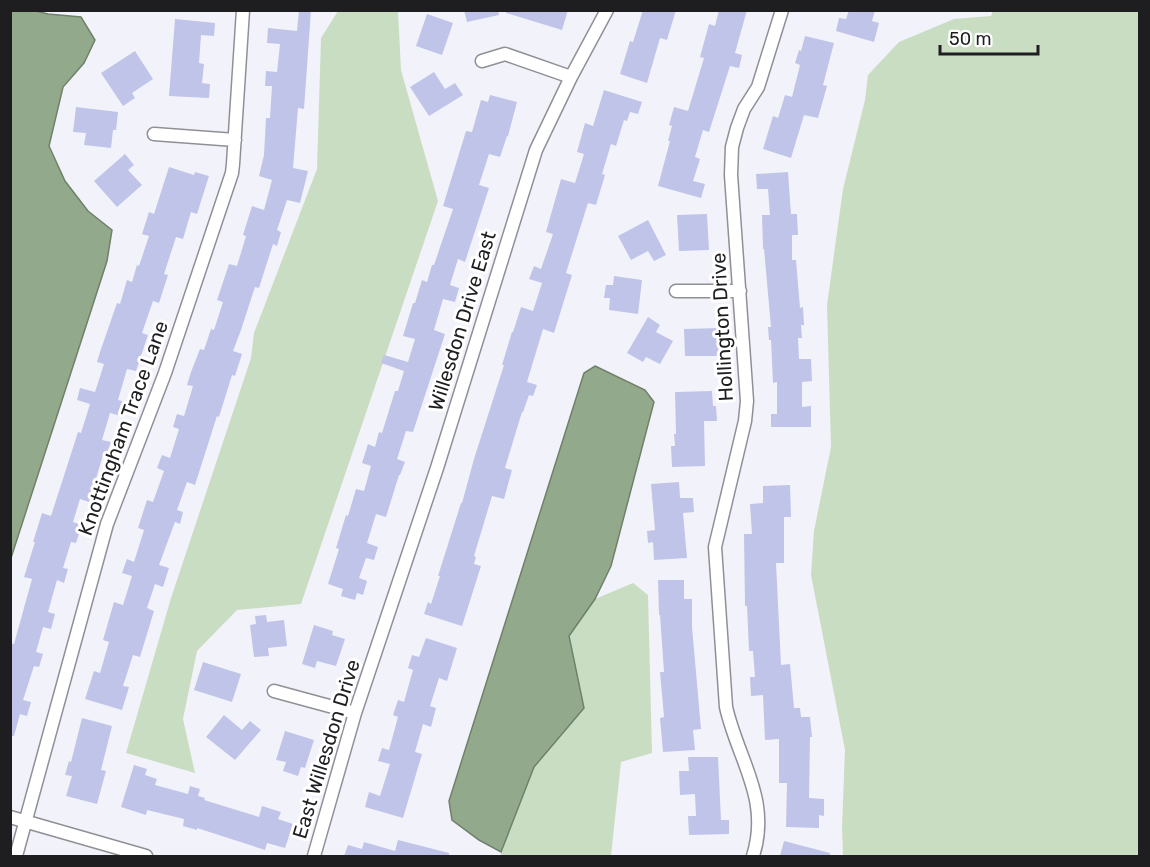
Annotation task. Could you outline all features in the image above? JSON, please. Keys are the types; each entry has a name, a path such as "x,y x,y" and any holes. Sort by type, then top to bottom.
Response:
{"street":[{"name":"Knottingham Trace Lane","path":"16,856 107,524 165,373 233,164 243,10"},
{"name":"Willesdon Drive East","path":"375,652 437,468 536,150 571,77 607,10"},
{"name":"Hollington Drive","path":"753,856 757,845 759,820 757,803 726,707 715,547 745,421 747,401 731,175 732,147 744,109 758,87 782,10"},
{"path":"482,61 505,54 571,77"},
{"path":"154,134 235,140"},
{"path":"676,291 740,291"},
{"name":"East Willesdon Drive","path":"314,856 375,652"},
{"path":"274,691 355,713"},
{"path":"10,818 146,856"}],"shaded area":[{"path":"10,11 36,11 81,17 95,40 84,63 63,87 49,146 65,181 88,211 112,230 107,261 11,558"},
{"path":"338,11 398,11 401,70 438,201 301,604 237,610 197,651 183,719 195,773 126,753 171,598 251,358 254,333 317,169 321,38"},
{"path":"993,11 1139,11 1139,856 843,856 845,750 811,575 814,531 831,447 827,305 843,189 865,100 868,75 899,42 954,19 991,16"},
{"path":"595,366 645,390 654,402 611,566 595,599 569,636 584,708 534,767 501,852 479,840 452,820 449,801 584,373"},
{"path":"633,583 648,595 652,753 621,762 611,856 501,856 534,767 584,708 569,636 595,599"}],"building":[{"path":"299,10 311,10 304,109 298,108 293,168 308,171 300,203 287,200 277,230 281,232 277,246 273,244 259,288 255,287 233,351 242,354 235,376 232,375 195,485 187,482 177,510 183,512 180,524 175,522 159,565 169,568 163,587 155,584 147,608 154,611 140,657 133,655 123,686 129,687 122,710 85,699 94,671 100,673 109,642 103,640 114,602 123,605 132,576 122,573 127,559 134,562 144,530 138,528 147,500 153,502 164,471 157,468 162,455 170,458 179,429 173,427 177,414 184,416 193,386 187,385 191,372 200,349 204,350 211,329 214,330 223,302 217,300 229,264 237,266 252,206 264,210 272,180 259,176 264,155 266,118 270,118 272,86 265,86 266,71 277,72 280,44 267,43 268,28 297,31"},
{"path":"464,10 498,10 499,15 467,22"},
{"path":"506,10 568,10 562,30 506,13"},
{"path":"643,10 676,10 667,40 660,38 647,83 620,74"},
{"path":"719,10 747,10 735,53 742,55 739,68 730,66 709,132 703,130 695,157 700,159 693,181 705,184 701,198 658,186 670,141 668,141 672,126 669,125 674,107 688,111 704,58 700,57 709,24 715,26"},
{"path":"849,10 875,10 872,21 879,23 874,42 836,31 839,18 846,19"},
{"path":"427,14 453,23 442,55 416,46"},
{"path":"175,19 215,23 214,36 201,35 199,63 204,64 202,83 210,84 209,98 169,96"},
{"path":"805,36 834,43 823,85 827,86 818,118 804,115 791,158 763,149 773,116 778,118 785,95 792,97 800,65 795,63"},
{"path":"135,51 153,79 132,93 135,98 123,106 101,73"},
{"path":"434,72 445,89 455,83 463,95 429,116 410,87"},
{"path":"604,90 642,102 638,114 630,112 627,121 624,120 616,146 611,144 596,205 588,203 566,273 572,275 554,333 543,329 527,382 537,385 533,396 529,395 522,412 505,468 512,470 504,499 492,496 474,556 476,557 474,564 481,566 462,626 424,614 428,602 431,604 440,576 438,576 504,365 502,365 512,332 521,307 533,311 542,283 529,279 534,266 541,269 553,234 546,232 561,179 575,183 584,154 577,152 585,123 593,126"},
{"path":"490,95 517,102 508,136 500,157 489,154 479,185 489,188 465,262 458,259 450,285 459,288 455,302 443,299 434,330 445,334 413,432 406,431 397,459 405,462 386,517 376,514 367,543 378,547 374,560 366,558 359,578 367,581 363,595 357,593 355,600 341,596 343,589 328,584 339,549 336,548 356,489 364,491 371,466 362,463 368,444 375,447 379,432 382,433 404,371 381,363 384,355 408,362 415,339 403,336 413,303 415,303 422,280 427,282 453,209 443,206 466,131 472,132 481,100 488,102"},
{"path":"76,107 118,112 111,148 84,145 86,133 73,132"},
{"path":"125,154 134,165 128,170 142,185 117,207 94,181"},
{"path":"169,167 194,175 195,172 209,176 197,214 191,212 183,239 176,237 164,274 168,275 159,303 153,301 142,333 148,335 136,371 127,369 118,400 125,402 121,416 110,413 102,440 111,442 106,456 103,455 89,502 80,499 73,522 82,525 76,543 71,542 63,568 68,569 64,583 57,580 48,612 55,614 51,629 43,627 36,652 43,654 39,667 34,666 23,700 31,702 27,716 20,714 14,736 10,736 10,643 14,644 32,579 24,577 35,542 33,542 42,513 51,516 78,432 81,433 90,404 77,400 80,388 95,392 104,364 97,362 100,352 117,303 120,304 127,280 132,282 137,265 139,266 149,236 142,234 149,212 154,214"},
{"path":"788,172 791,214 797,214 798,235 792,235 792,260 796,260 800,308 803,307 802,338 798,338 799,359 811,359 812,381 802,382 802,407 811,406 811,427 771,427 771,414 777,414 777,382 773,383 771,340 769,340 768,327 771,327 762,215 770,215 768,189 757,189 756,174"},
{"path":"707,214 709,250 679,251 677,215"},
{"path":"648,220 666,255 654,261 648,251 631,260 618,236"},
{"path":"614,276 642,280 638,314 609,310 610,298 604,298 606,285 613,285"},
{"path":"648,317 660,325 656,332 673,341 660,364 646,357 643,362 627,353"},
{"path":"719,328 719,356 685,356 684,329"},
{"path":"712,391 717,421 704,421 705,466 672,467 671,446 675,446 674,434 676,434 675,392"},
{"path":"679,482 680,498 693,498 694,512 683,513 687,558 654,560 653,542 648,543 647,531 655,530 651,484"},
{"path":"790,485 791,517 784,517 784,563 776,563 781,665 790,664 794,708 800,708 801,717 810,717 812,737 810,737 809,798 824,799 824,816 819,815 819,828 786,827 787,783 779,783 779,739 765,740 763,695 751,696 750,677 755,677 753,651 749,651 747,606 745,606 744,534 752,534 750,504 763,503 763,486"},
{"path":"658,580 684,580 684,599 692,599 692,627 701,729 693,730 695,750 663,752 660,718 664,717 660,672 664,672"},
{"path":"266,615 267,622 284,620 287,646 268,648 269,656 254,657 250,625 256,624 255,616"},
{"path":"314,625 333,631 332,635 345,639 336,666 317,661 315,668 302,664"},
{"path":"426,638 457,648 447,681 439,678 430,706 436,708 431,727 423,724 415,752 422,754 403,818 365,807 369,792 380,796 390,764 378,761 382,748 389,750 398,717 393,715 398,700 404,702 413,670 408,668 412,655 419,657"},
{"path":"203,662 241,674 232,702 194,690"},
{"path":"224,715 242,730 250,721 261,730 235,760 206,737"},
{"path":"82,718 112,726 101,770 106,771 97,804 66,796 72,776 65,775 69,761 71,762"},
{"path":"285,731 314,740 305,768 301,767 298,776 283,771 286,762 276,760"},
{"path":"688,757 718,757 721,820 729,820 729,834 689,835 688,816 696,816 695,794 680,795 679,771 689,771"},
{"path":"134,765 147,769 145,775 157,779 155,785 188,794 190,786 200,789 198,796 205,798 204,800 259,817 262,806 281,812 278,819 293,824 285,848 267,843 265,850 197,828 197,830 183,826 184,819 147,810 146,815 121,807"},
{"path":"398,840 449,853 449,856 344,856 348,845 362,849 364,842 395,851"},
{"path":"784,841 830,853 830,856 780,856"}]}
